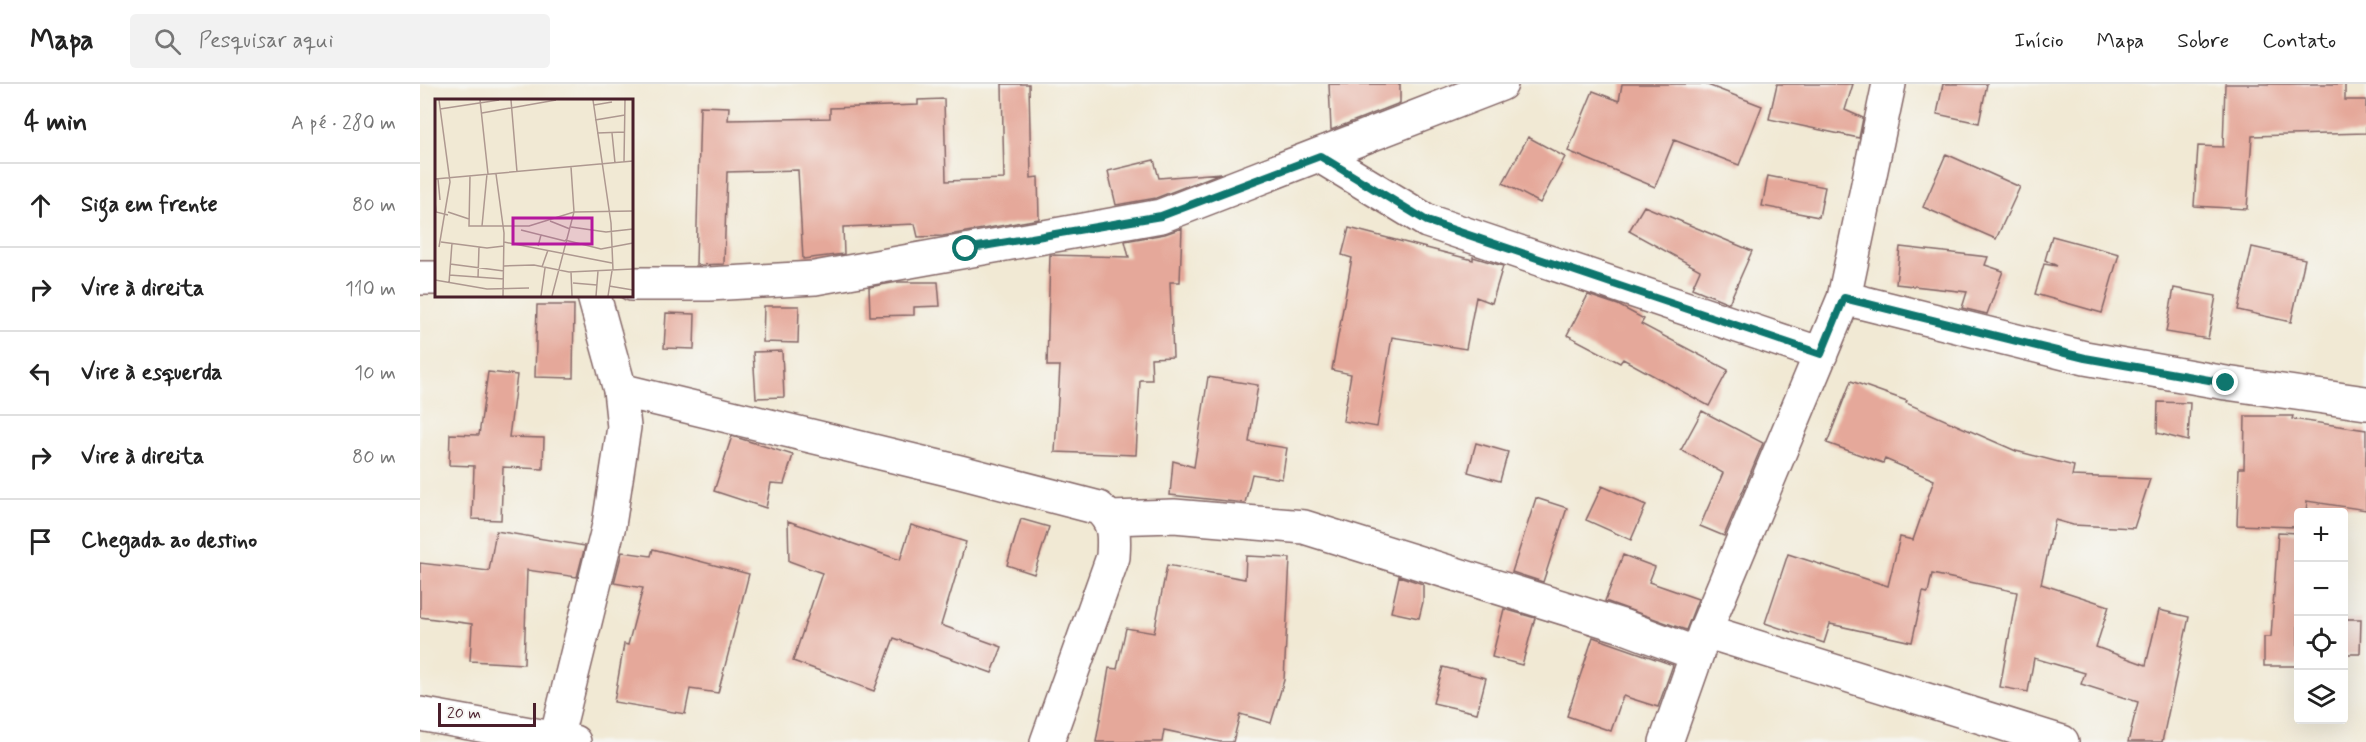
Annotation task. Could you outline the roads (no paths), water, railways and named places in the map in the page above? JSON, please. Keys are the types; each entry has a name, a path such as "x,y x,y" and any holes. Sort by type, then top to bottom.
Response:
{"street":[{"path":"633,284 709,284 815,278 1161,216 1501,84"},
{"path":"1666,742 1701,642 1844,298 1889,84"},
{"path":"1320,156 1427,221 1821,354"},
{"path":"420,714 565,740 609,525 624,427 620,390 594,297"},
{"path":"1844,298 2085,358 2226,383 2366,403"},
{"path":"620,390 1100,508 1110,518 1114,535 1113,557 1047,742"},
{"path":"1110,518 1174,516 1305,527 1623,626 1701,642 2062,742"}]}
